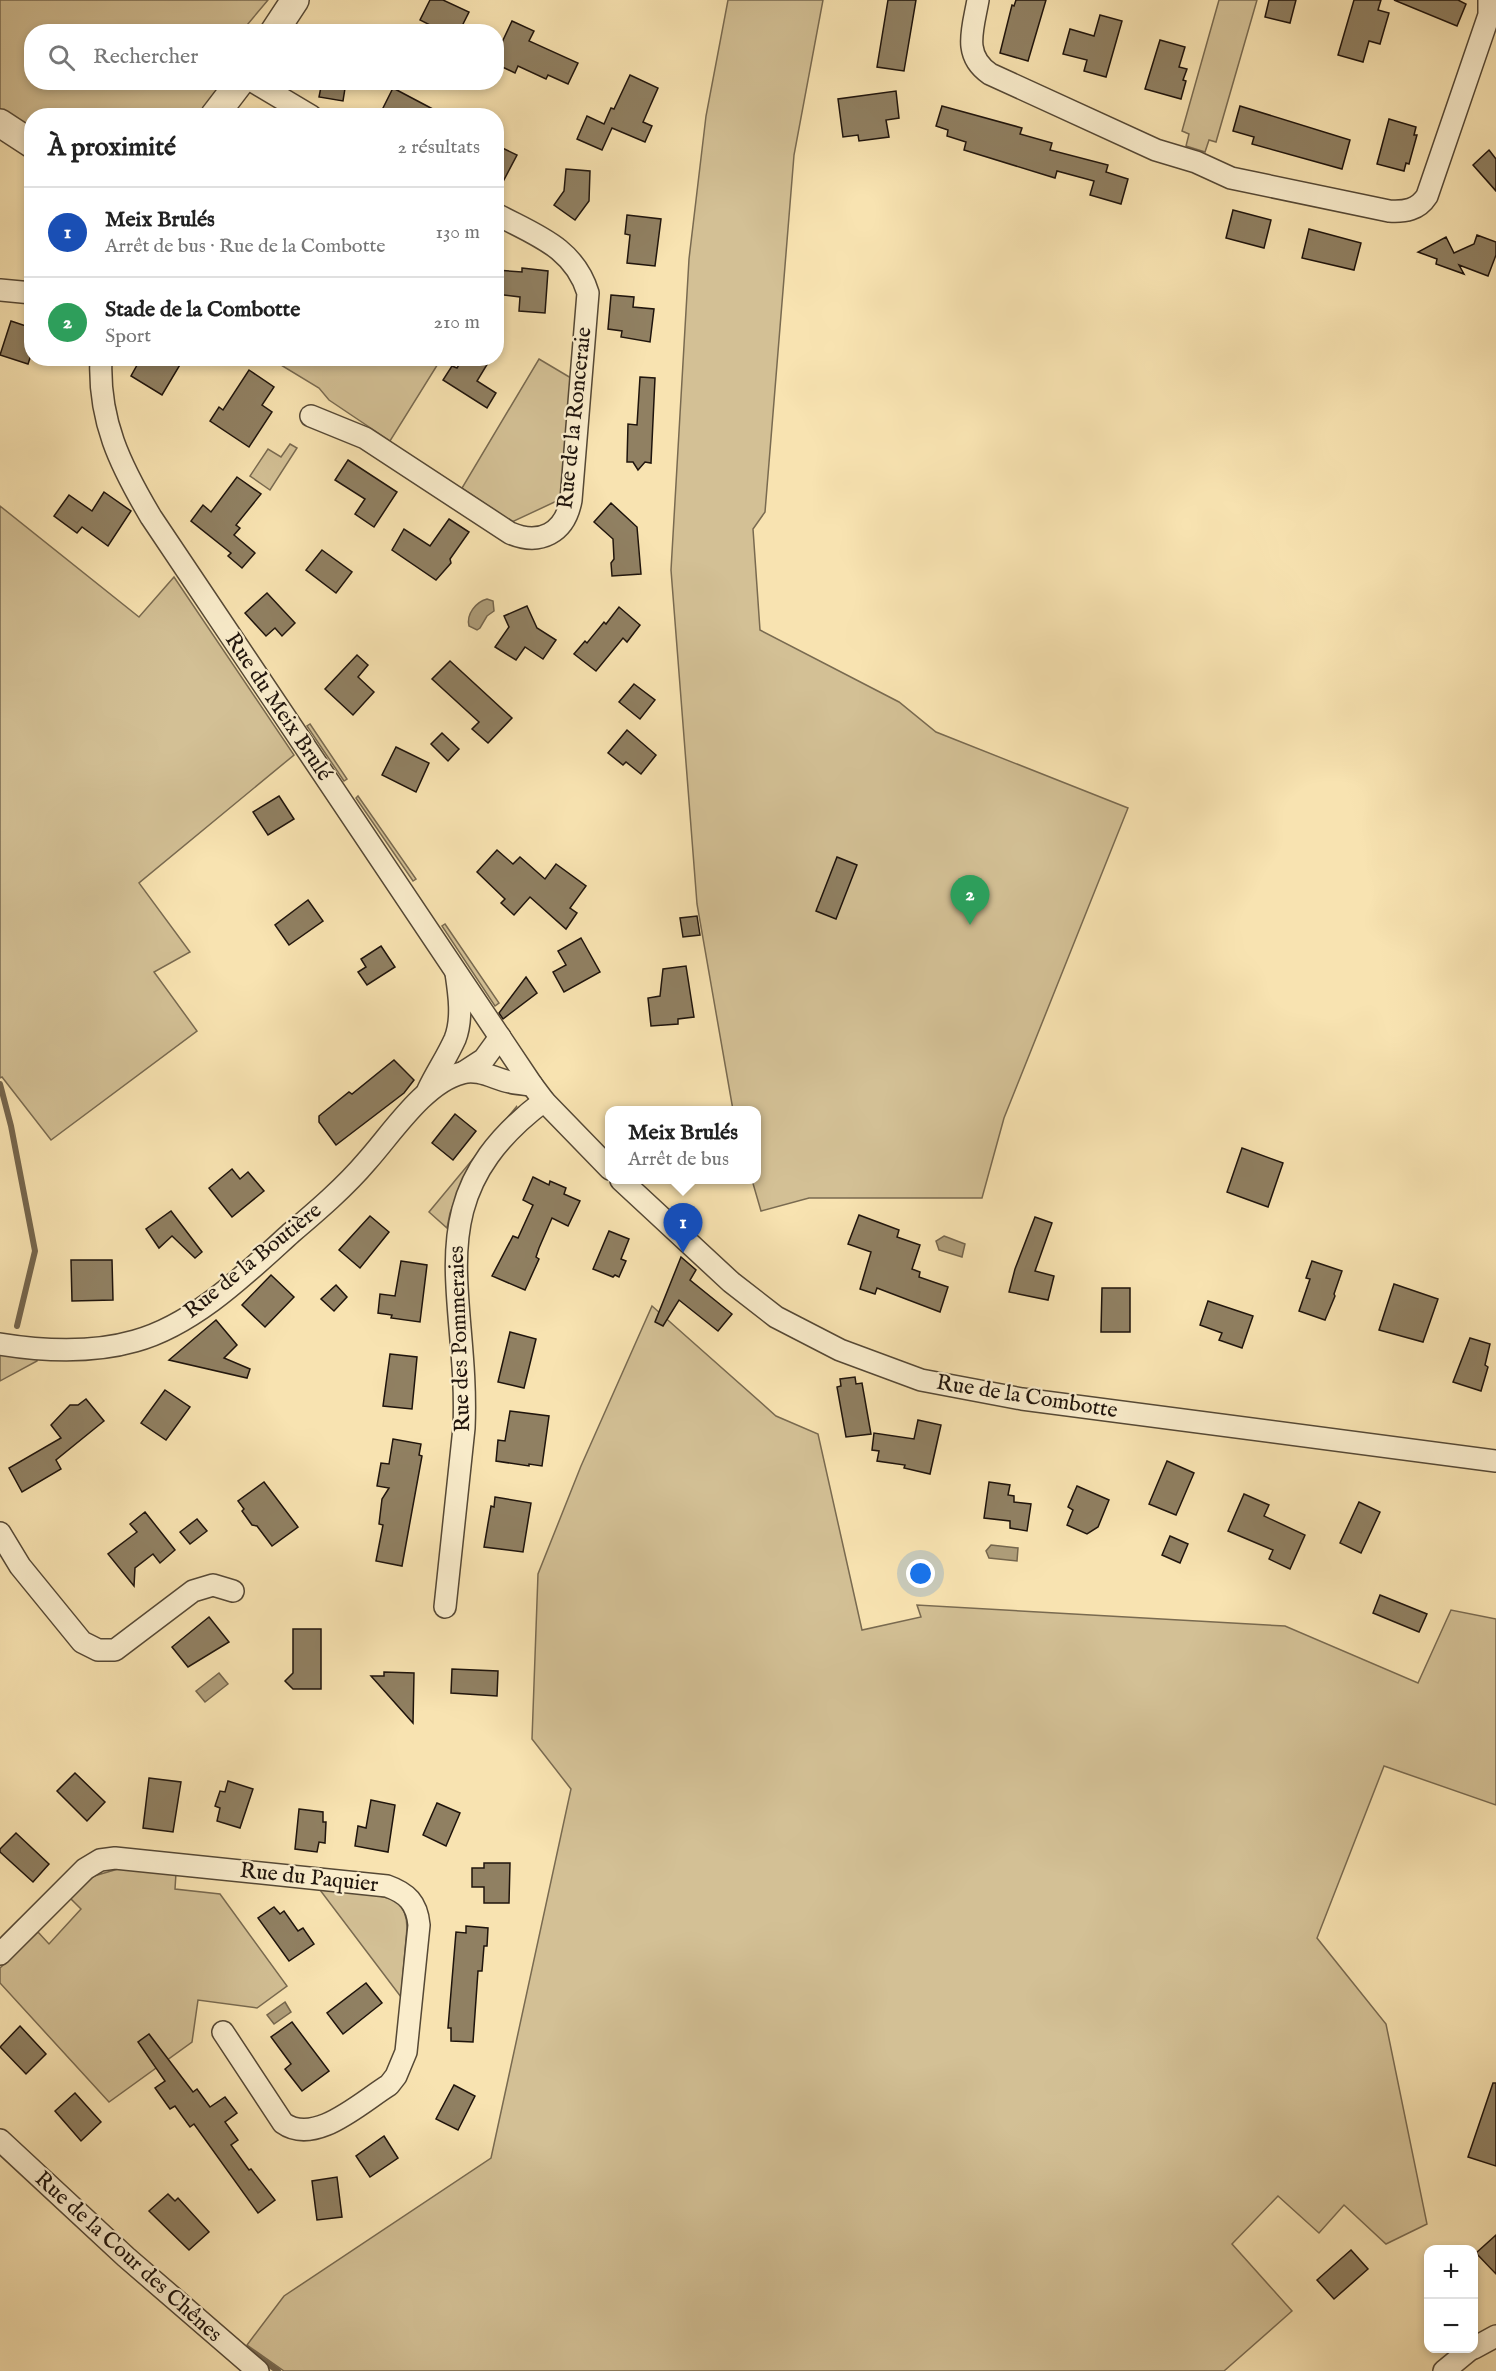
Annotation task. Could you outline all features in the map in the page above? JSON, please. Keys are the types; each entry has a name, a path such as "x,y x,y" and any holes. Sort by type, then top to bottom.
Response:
{"street":[{"path":"280,24 296,0"},
{"path":"978,0 972,35 973,54 975,61 990,74 1156,150 1196,162 1231,178 1401,212 1422,203 1427,196 1489,15 1489,0"},
{"path":"220,108 234,90"},
{"path":"267,90 298,108"},
{"path":"0,123 24,139"},
{"name":"Rue de la Ronceraie","path":"311,416 365,438 510,533 528,539 541,537 560,526 571,500 588,292 578,268 570,258 547,241 504,218"},
{"path":"0,290 24,292"},
{"name":"Rue du Meix Brulé","path":"101,366 104,407 111,440 138,496 497,1033"},
{"name":"Rue de la Boutière","path":"428,1091 455,1038 459,1007 455,969"},
{"path":"455,1038 468,1033 497,1033 538,1093 605,1165"},
{"name":"Rue de la Boutière","path":"0,1344 43,1349 110,1345 152,1335 192,1314 247,1272 309,1218 364,1166 428,1091 445,1078 464,1072 484,1059 497,1033"},
{"path":"464,1072 483,1073 538,1093"},
{"name":"Rue des Pommeraies","path":"445,1607 465,1409 465,1368 456,1274 457,1234 465,1198 474,1176 538,1093"},
{"name":"Rue de la Combotte","path":"626,1184 731,1282 776,1317 840,1350 921,1380 1022,1399 1496,1461"},
{"path":"0,1533 20,1566 45,1599 82,1642 98,1650 116,1650 193,1591 213,1585 233,1591"},
{"name":"Rue du Paquier","path":"0,1954 85,1869 100,1860 115,1858 387,1886 399,1890 410,1898 415,1906 419,1925 406,2052 396,2076 388,2085 322,2127 309,2130 291,2128 283,2123 223,2032"},
{"name":"Rue de la Cour des Chênes","path":"0,2140 126,2257 258,2371"},
{"path":"1478,2345 1496,2336"},
{"path":"1444,2371 1466,2353"}],"shaded area":[{"path":"0,0 268,0 248,24 24,24 24,90 221,90 208,108 24,108 24,125 0,109"},
{"path":"728,0 823,0 794,155 765,512 753,529 760,630 899,702 936,732 1128,808 1004,1118 982,1198 809,1198 761,1211 753,1184 761,1184 761,1106 732,1106 697,904 671,570 689,259 706,116"},
{"path":"1219,0 1257,0 1216,142 1209,140 1205,152 1186,146 1189,134 1182,131"},
{"path":"539,359 571,378 561,499 512,522 462,488"},
{"path":"283,366 437,366 390,441 329,400 319,388"},
{"path":"290,444 297,448 270,490 250,476 268,449 281,457"},
{"path":"0,506 139,617 174,577 294,755 139,883 190,952 154,972 197,1031 51,1140 2,1077 0,1078"},
{"path":"487,599 493,601 494,611 487,616 477,630 469,626 470,613"},
{"path":"310,724 347,779 344,781 307,726"},
{"path":"358,796 416,879 413,881 356,798"},
{"path":"445,924 499,1003 495,1006 442,926"},
{"path":"517,1106 464,1178 450,1213 447,1228 429,1212"},
{"path":"944,1236 965,1244 962,1257 939,1250 936,1241"},
{"path":"652,1306 776,1416 818,1434 862,1630 921,1617 917,1605 1285,1626 1418,1683 1451,1610 1496,1619 1496,1805 1384,1766 1317,1938 1386,2024 1427,2224 1386,2244 1344,2205 1319,2233 1278,2196 1232,2244 1292,2311 1224,2371 284,2371 247,2345 284,2296 491,2158 571,1789 532,1739 538,1574 581,1466"},
{"path":"0,1353 37,1357 37,1361 0,1381"},
{"path":"991,1545 1018,1548 1017,1561 989,1558 986,1551"},
{"path":"219,1673 228,1684 205,1702 196,1691"},
{"path":"118,1869 176,1873 175,1889 220,1894 287,1986 257,2008 198,2000 192,2042 109,2102 0,1983 0,1968 38,1932 49,1944 81,1909 70,1898 94,1876"},
{"path":"320,1890 383,1897 400,1905 407,1921 401,1997"},
{"path":"285,2002 291,2012 274,2024 267,2015"}],"building":[{"path":"430,0 443,0 469,12 463,24 428,24 420,20"},
{"path":"888,0 916,0 904,71 877,67"},
{"path":"1016,0 1046,0 1028,61 1000,53 1012,5 1014,6"},
{"path":"1269,0 1296,0 1290,23 1265,17"},
{"path":"1354,0 1381,0 1378,10 1389,13 1380,44 1369,41 1363,62 1338,55"},
{"path":"1394,0 1458,0 1466,4 1457,26"},
{"path":"1100,15 1122,21 1106,77 1084,71 1087,60 1063,54 1070,29 1094,36"},
{"path":"512,21 534,31 529,41 578,63 568,84 548,75 546,79 518,66 515,73 504,68 504,38"},
{"path":"1160,40 1185,47 1179,67 1187,69 1181,99 1145,89"},
{"path":"630,75 658,88 643,122 652,126 645,142 612,128 602,150 577,139 587,116 604,124 611,108 614,109"},
{"path":"320,90 345,90 343,101 319,97"},
{"path":"392,90 397,90 431,108 383,108"},
{"path":"896,91 899,118 886,120 889,137 859,141 858,135 843,137 838,99"},
{"path":"942,106 1022,128 1020,134 1052,143 1050,150 1108,165 1106,172 1128,179 1121,204 1090,195 1094,181 1057,171 1055,178 964,150 966,142 947,136 948,130 936,126"},
{"path":"1240,106 1350,140 1342,169 1252,144 1254,137 1233,131"},
{"path":"1389,119 1416,127 1414,135 1417,135 1409,164 1406,163 1404,171 1377,164"},
{"path":"504,149 517,155 504,180"},
{"path":"1489,150 1496,159 1496,191 1473,165"},
{"path":"566,169 590,171 589,201 575,220 554,205 564,191"},
{"path":"1233,210 1271,220 1264,248 1226,238"},
{"path":"627,215 661,219 655,266 627,263 630,235 625,234"},
{"path":"1309,229 1361,243 1354,270 1302,258"},
{"path":"1477,235 1496,242 1496,255 1488,276 1459,265 1464,274 1436,264 1437,259 1418,252 1446,237 1454,253 1474,244"},
{"path":"522,268 548,271 545,313 519,311 520,297 504,295 504,271 522,272"},
{"path":"611,295 634,297 633,307 654,309 650,342 621,337 622,331 608,329"},
{"path":"11,321 24,325 24,363 0,355"},
{"path":"137,366 179,366 162,395 131,376"},
{"path":"452,366 457,368 458,366 486,366 477,381 496,393 487,408 443,380"},
{"path":"249,370 274,387 262,405 272,412 249,447 210,421 219,407 223,410"},
{"path":"640,377 655,378 651,463 645,462 638,470 633,462 627,462 628,424 637,425"},
{"path":"348,460 397,492 374,527 355,514 365,499 335,480"},
{"path":"237,477 261,494 236,525 240,528 234,535 255,553 242,568 228,556 231,553 191,521 203,505 211,512"},
{"path":"104,492 131,511 108,546 82,527 77,533 54,516 69,495 92,511"},
{"path":"611,503 637,527 641,574 612,576 613,539 594,522"},
{"path":"449,519 469,532 450,559 451,563 436,580 392,550 404,529 430,546"},
{"path":"322,550 352,572 336,593 306,570"},
{"path":"267,593 295,623 282,636 275,628 266,636 245,613"},
{"path":"527,606 537,628 556,640 543,659 525,647 516,660 495,647 509,627 504,616"},
{"path":"619,607 640,625 627,642 623,638 596,671 574,654 585,641 587,643 604,622 606,624"},
{"path":"357,655 368,665 358,677 374,692 353,715 325,689"},
{"path":"450,661 512,718 488,743 472,729 479,722 432,679"},
{"path":"634,684 655,700 640,719 619,702"},
{"path":"627,730 656,755 641,774 626,762 623,765 608,753"},
{"path":"442,733 459,749 448,761 431,744"},
{"path":"396,747 429,763 416,792 382,775"},
{"path":"279,796 294,819 268,835 253,812"},
{"path":"497,850 513,864 520,857 545,879 556,864 586,886 570,908 577,913 566,929 530,897 514,915 501,903 505,899 477,872"},
{"path":"837,857 857,865 836,919 816,911"},
{"path":"308,900 323,921 289,945 275,925"},
{"path":"697,916 700,935 683,937 680,918"},
{"path":"581,938 600,972 564,992 553,972 566,965 558,951"},
{"path":"381,946 395,967 367,985 358,972 366,967 361,959"},
{"path":"686,966 694,1017 678,1019 678,1024 651,1026 648,998 660,996 663,969"},
{"path":"526,977 537,993 503,1019 499,1013"},
{"path":"394,1060 414,1080 404,1093 336,1145 319,1122 319,1116 349,1092 352,1094"},
{"path":"455,1114 476,1131 453,1160 432,1143"},
{"path":"1242,1148 1283,1163 1268,1207 1227,1192"},
{"path":"232,1169 240,1179 248,1172 264,1191 232,1217 209,1188"},
{"path":"533,1177 549,1185 550,1181 566,1188 564,1194 580,1201 568,1226 552,1218 536,1257 539,1259 525,1290 492,1276 513,1236 518,1238 533,1205 523,1200"},
{"path":"171,1211 202,1252 195,1258 172,1236 159,1248 146,1229"},
{"path":"859,1215 899,1230 897,1237 920,1245 912,1269 920,1272 919,1277 948,1287 940,1312 877,1288 875,1294 860,1289 871,1252 848,1244"},
{"path":"370,1216 389,1232 360,1268 339,1250"},
{"path":"1035,1217 1052,1223 1035,1271 1054,1276 1048,1300 1009,1292 1015,1269"},
{"path":"609,1231 629,1239 621,1259 626,1261 619,1277 593,1269"},
{"path":"681,1257 696,1270 690,1280 732,1314 718,1331 679,1300 663,1326 655,1322"},
{"path":"71,1260 112,1260 113,1300 72,1301"},
{"path":"401,1261 427,1265 420,1322 391,1318 392,1315 378,1313 380,1294 395,1296"},
{"path":"1312,1261 1342,1271 1325,1320 1299,1311 1310,1279 1306,1278"},
{"path":"271,1275 294,1297 265,1327 242,1305"},
{"path":"1394,1284 1438,1299 1423,1342 1379,1330"},
{"path":"336,1285 347,1297 334,1311 321,1299"},
{"path":"1102,1288 1130,1288 1130,1332 1101,1332"},
{"path":"1208,1301 1253,1316 1242,1348 1219,1340 1222,1333 1200,1325"},
{"path":"216,1320 237,1345 224,1358 250,1369 247,1378 169,1360"},
{"path":"510,1332 536,1339 524,1388 498,1382"},
{"path":"1470,1338 1490,1344 1485,1365 1488,1367 1481,1391 1453,1382"},
{"path":"390,1354 417,1357 412,1409 383,1406"},
{"path":"855,1377 856,1384 862,1383 871,1434 846,1437 837,1387 841,1386 840,1379"},
{"path":"165,1390 190,1407 166,1440 141,1423"},
{"path":"86,1399 104,1421 56,1460 61,1469 22,1492 9,1468 61,1438 51,1425 70,1405 78,1405"},
{"path":"510,1411 549,1416 542,1466 496,1461 498,1440 505,1441"},
{"path":"918,1420 941,1425 930,1474 904,1468 905,1465 877,1461 879,1451 872,1450 874,1433 914,1439"},
{"path":"393,1439 421,1444 419,1455 422,1456 402,1566 376,1561 383,1525 379,1524 382,1499 389,1488 377,1486 381,1463 389,1464"},
{"path":"1167,1461 1194,1473 1176,1515 1149,1504"},
{"path":"264,1482 298,1527 272,1546 257,1526 252,1525 238,1501"},
{"path":"989,1482 1010,1485 1008,1495 1014,1496 1014,1502 1031,1504 1027,1531 1010,1528 1010,1521 984,1518"},
{"path":"1077,1486 1109,1500 1098,1527 1087,1534 1067,1525 1073,1510 1068,1507"},
{"path":"1244,1494 1269,1505 1264,1516 1305,1535 1290,1569 1269,1559 1273,1550 1228,1531"},
{"path":"495,1497 531,1503 523,1552 484,1547 491,1506 494,1507"},
{"path":"1359,1502 1380,1512 1361,1553 1340,1543"},
{"path":"145,1512 175,1550 160,1563 153,1554 135,1568 134,1586 108,1554 137,1532 130,1524"},
{"path":"197,1519 207,1531 190,1544 180,1532"},
{"path":"1170,1536 1188,1544 1180,1563 1162,1555"},
{"path":"1380,1595 1427,1614 1419,1632 1373,1613"},
{"path":"209,1617 229,1642 188,1667 172,1647"},
{"path":"293,1629 321,1629 321,1689 293,1689 285,1681 293,1673"},
{"path":"452,1669 498,1671 497,1696 451,1693"},
{"path":"384,1672 414,1673 413,1723 371,1676 384,1676"},
{"path":"75,1773 105,1802 87,1821 57,1791"},
{"path":"149,1778 181,1782 173,1832 143,1828"},
{"path":"228,1781 253,1789 240,1828 217,1821 220,1808 215,1806 220,1791 225,1792"},
{"path":"371,1800 395,1805 388,1852 355,1846 358,1826 366,1828"},
{"path":"437,1803 460,1813 446,1846 423,1835"},
{"path":"299,1809 323,1812 323,1822 326,1822 325,1843 319,1842 317,1852 295,1849"},
{"path":"16,1833 49,1864 33,1882 0,1852 0,1849"},
{"path":"484,1863 510,1863 509,1903 484,1903 484,1887 472,1887 472,1868 484,1868"},
{"path":"274,1907 280,1914 284,1911 298,1931 303,1928 314,1944 289,1961 258,1918"},
{"path":"466,1926 488,1928 482,1971 478,1971 473,2042 451,2041 451,2028 448,2028 456,1932 466,1933"},
{"path":"366,1983 382,2003 343,2034 327,2013"},
{"path":"292,2022 329,2071 302,2091 285,2069 291,2064 271,2037"},
{"path":"20,2026 46,2054 26,2074 0,2047"},
{"path":"149,2034 193,2092 197,2089 210,2107 225,2097 237,2113 225,2122 238,2140 231,2145 275,2200 258,2213 194,2124 190,2127 175,2106 170,2109 155,2088 165,2081 138,2042"},
{"path":"1493,2083 1496,2083 1496,2166 1468,2157"},
{"path":"454,2085 475,2096 458,2130 436,2119"},
{"path":"75,2093 101,2122 81,2141 55,2111"},
{"path":"384,2136 398,2158 370,2177 356,2156"},
{"path":"337,2177 342,2217 317,2220 312,2181"},
{"path":"168,2194 175,2201 178,2198 209,2232 189,2250 149,2211"},
{"path":"1496,2235 1496,2274 1478,2255 1478,2251"},
{"path":"1351,2250 1368,2269 1334,2299 1317,2280"}],"waterway":[{"path":"0,1084 11,1126 35,1251 17,1326"},
{"path":"247,2349 278,2371"}],"place":[{"name":"Stade de la Combotte","path":"970,925"},
{"name":"Meix Brulés","path":"683,1253"}]}
